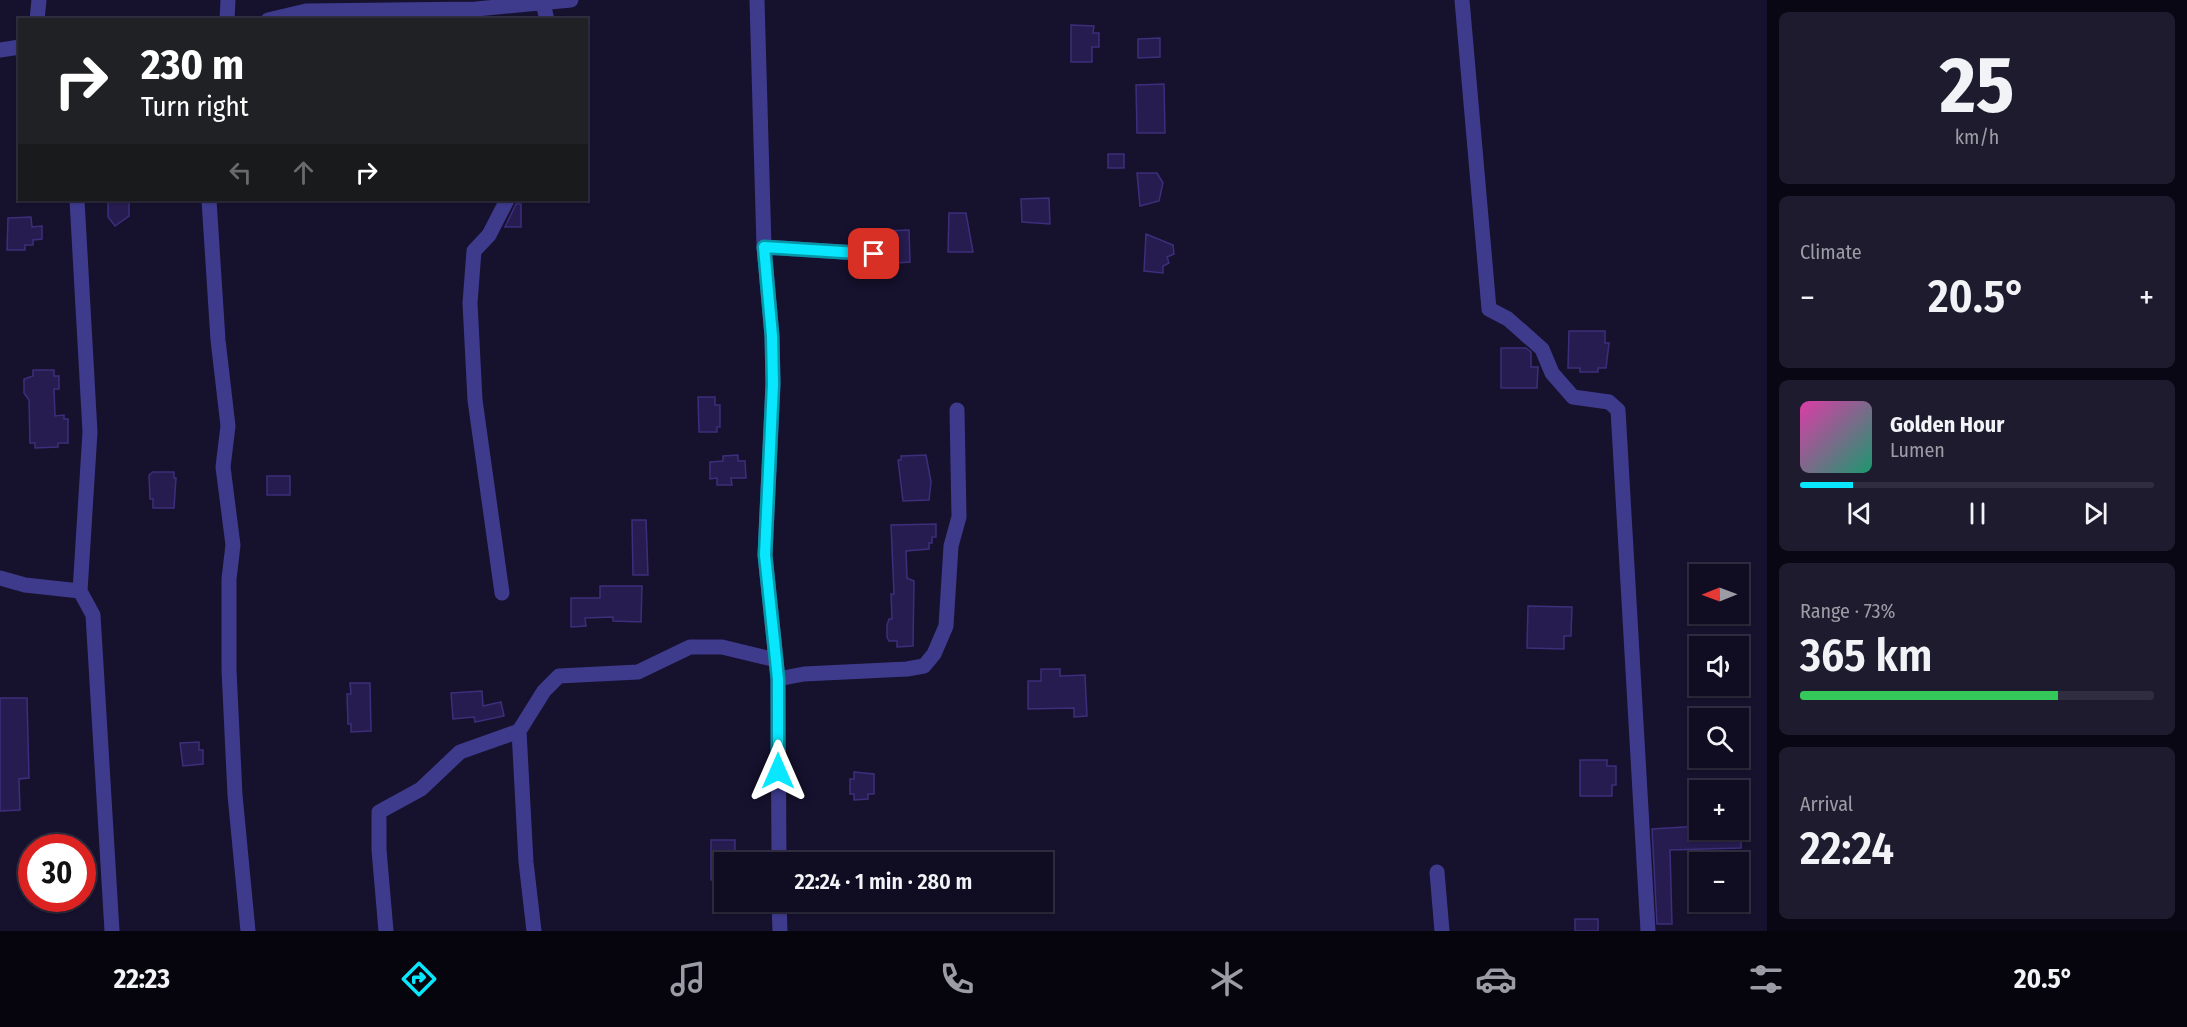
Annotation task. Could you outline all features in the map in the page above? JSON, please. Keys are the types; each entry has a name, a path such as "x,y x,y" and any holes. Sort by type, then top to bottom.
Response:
{"street":[{"path":"37,18 39,0"},
{"path":"227,18 228,0"},
{"path":"276,18 306,11 465,10 571,0"},
{"path":"757,0 764,247 772,336 773,384 765,555 778,679 779,852"},
{"path":"1462,0 1489,309 1508,319 1542,349 1552,373 1573,397 1610,402 1618,410 1648,931"},
{"path":"543,3 547,18"},
{"path":"0,50 18,47"},
{"path":"77,201 90,432 80,591 93,615 112,931"},
{"path":"208,201 218,340 228,426 223,467 233,545 229,579 229,670 235,795 248,931"},
{"path":"502,593 475,400 470,303 474,252 489,235 506,201"},
{"path":"764,247 874,254"},
{"path":"778,679 804,674 907,669 924,666 934,654 946,626 951,546 959,517 957,410"},
{"path":"0,578 25,585 80,591"},
{"path":"534,931 526,862 519,731 544,691 559,676 638,672 690,647 722,647 776,660"},
{"path":"386,931 379,850 379,812 421,789 460,752 519,731"},
{"path":"1437,872 1442,931"},
{"path":"779,912 780,931"}],"building":[{"path":"1071,25 1094,26 1093,33 1099,33 1099,47 1092,47 1092,62 1071,62"},
{"path":"1160,38 1160,57 1138,58 1138,39"},
{"path":"1164,84 1165,133 1137,133 1136,85"},
{"path":"1108,154 1124,154 1124,168 1108,168"},
{"path":"1137,173 1157,173 1163,183 1159,201 1140,206"},
{"path":"1049,198 1050,224 1022,222 1021,199"},
{"path":"108,201 129,201 129,216 115,226 108,217"},
{"path":"516,204 521,204 521,227 505,227"},
{"path":"949,213 966,213 973,252 948,252"},
{"path":"31,217 32,227 42,226 42,239 33,240 33,245 25,245 25,250 7,250 8,218"},
{"path":"909,230 910,262 884,264 883,231"},
{"path":"1146,234 1173,245 1174,254 1167,257 1169,263 1163,266 1163,273 1144,271"},
{"path":"1569,331 1605,331 1605,343 1609,343 1606,368 1598,368 1598,372 1580,372 1580,368 1568,368"},
{"path":"1501,348 1526,348 1531,352 1531,367 1538,367 1537,388 1501,388"},
{"path":"33,370 54,370 54,376 59,376 59,389 54,389 55,416 64,415 64,419 68,419 68,443 58,443 58,447 35,448 35,443 30,443 29,400 24,393 24,379 33,376"},
{"path":"698,397 715,397 715,405 720,405 720,427 717,427 717,432 699,432"},
{"path":"738,455 738,461 745,461 746,478 731,478 732,485 717,485 717,478 710,479 710,462 723,461 723,456"},
{"path":"926,455 931,482 929,500 903,501 898,460 901,460 901,456"},
{"path":"153,472 174,472 174,478 176,478 174,508 153,508 153,499 150,499 149,475"},
{"path":"267,476 290,476 290,495 267,495"},
{"path":"632,520 646,520 648,575 633,575"},
{"path":"936,524 936,537 932,537 929,549 906,551 907,578 914,581 913,646 897,647 897,641 889,641 887,637 887,625 889,619 892,619 891,594 894,594 891,525"},
{"path":"600,586 642,586 641,622 613,621 613,617 585,618 586,626 571,627 571,598 600,598"},
{"path":"1528,606 1572,607 1571,636 1564,636 1564,649 1527,648"},
{"path":"1041,669 1060,669 1060,676 1085,675 1087,716 1074,717 1074,708 1028,709 1028,681 1041,681"},
{"path":"350,683 370,683 371,731 351,732 351,724 348,724 347,694 351,694"},
{"path":"482,691 483,706 501,702 504,716 475,722 474,717 453,719 451,693"},
{"path":"0,698 27,698 29,778 19,779 20,810 0,811"},
{"path":"199,742 199,750 203,750 203,764 183,766 180,743"},
{"path":"1580,760 1607,760 1607,766 1616,766 1616,785 1612,785 1612,796 1580,796"},
{"path":"854,772 874,774 874,794 868,794 868,799 854,800 854,794 850,794 850,779 854,779"},
{"path":"1689,827 1689,840 1741,840 1741,848 1670,850 1672,924 1657,924 1652,829"},
{"path":"711,840 735,840 735,852 714,852 714,880 711,880"},
{"path":"1575,919 1598,919 1598,931 1575,931"}],"route":[{"path":"778,771 778,679 765,555 773,384 772,336 764,247 874,254"}]}
